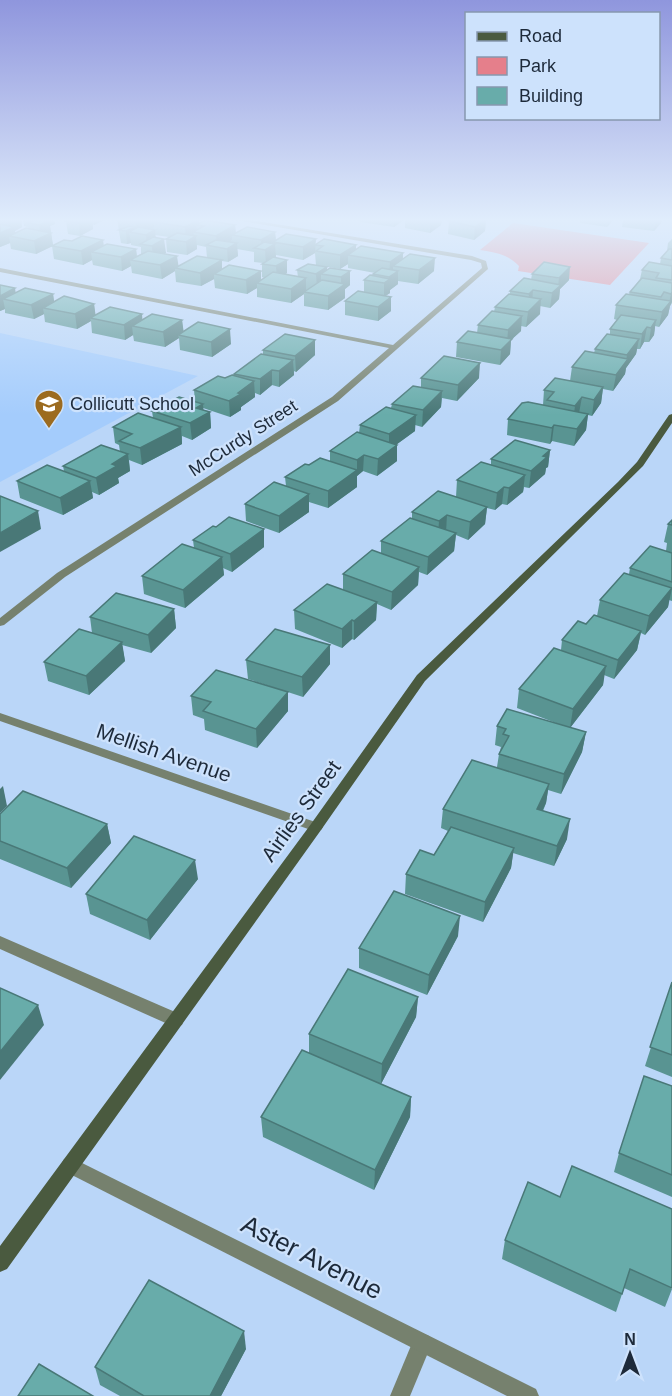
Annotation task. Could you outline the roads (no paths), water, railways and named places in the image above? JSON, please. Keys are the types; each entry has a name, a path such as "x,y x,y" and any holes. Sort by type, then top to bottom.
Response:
{"street":[{"path":"71,284 394,348"},
{"name":"McCurdy Street","path":"0,622 61,575 335,399 468,284"},
{"name":"Airlies Street","path":"0,1262 316,827 421,678 621,484 639,464 672,417"},
{"name":"Mellish Avenue","path":"0,717 316,827"},
{"path":"0,942 176,1020"},
{"name":"Aster Avenue","path":"70,1165 529,1396"},
{"path":"400,1396 422,1343"}],"place":[{"name":"Collicutt School","path":"49,430"}]}
